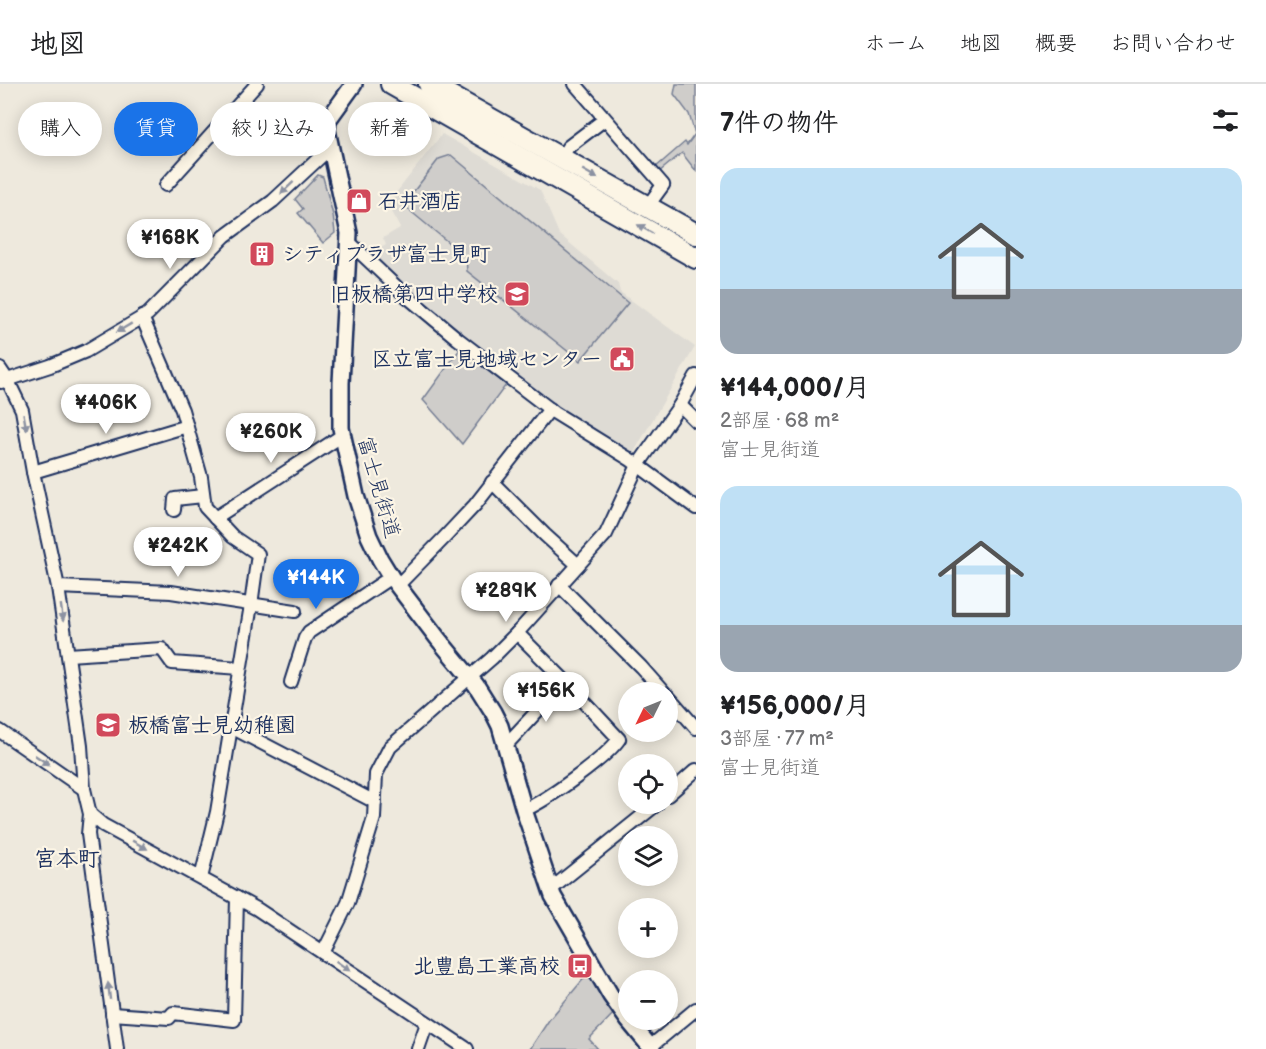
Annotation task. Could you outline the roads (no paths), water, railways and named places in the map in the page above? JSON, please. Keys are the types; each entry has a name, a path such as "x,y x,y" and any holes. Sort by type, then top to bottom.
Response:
{"main road":[{"path":"391,84 696,258"},
{"path":"429,84 696,234"}],"street":[{"path":"166,185 257,84"},
{"name":"富士見街道","path":"336,109 354,84"},
{"path":"575,84 663,185 647,207"},
{"path":"561,158 568,147 605,119"},
{"path":"4,381 86,351 148,314 225,236 273,201 321,156"},
{"name":"富士見街道","path":"332,156 349,242 341,383 343,435 356,496 369,536 394,581 493,712 500,726 550,890 611,996 651,1048"},
{"path":"349,242 404,294 449,332 550,409 638,465 696,508"},
{"path":"142,317 182,410 201,477 206,507 233,537 258,554 252,605 217,812 201,878"},
{"path":"0,369 4,381 22,410 58,587 81,746 84,789 90,814 88,834 117,1049"},
{"path":"323,953 348,903 374,818 376,774 390,747 492,658 606,534 638,465 680,405 696,376"},
{"path":"680,405 696,421"},
{"path":"291,682 309,632 394,581 444,538 475,505 550,409"},
{"path":"33,472 187,426"},
{"path":"215,518 343,435"},
{"path":"492,482 578,564"},
{"path":"174,510 175,499 203,496"},
{"path":"560,585 654,682"},
{"path":"58,587 171,592 295,611"},
{"path":"517,633 619,739 614,747 579,774 535,806 524,810"},
{"path":"68,655 162,650 172,663 240,668"},
{"path":"505,746 565,681"},
{"path":"678,707 696,728"},
{"path":"231,727 375,802"},
{"path":"0,731 84,789"},
{"path":"678,786 696,771"},
{"path":"90,814 103,825 257,909 466,1049"},
{"path":"550,890 645,814"},
{"path":"112,1014 169,1018 173,1013 234,1020 237,898"},
{"path":"651,1048 696,1009"},
{"path":"418,1049 427,1023"}],"place":[{"name":"石井酒店","path":"359,201"},
{"name":"シティプラザ富士見町","path":"262,254"},
{"name":"旧板橋第四中学校","path":"517,294"},
{"name":"区立富士見地域センター","path":"622,359"},
{"name":"板橋富士見幼稚園","path":"108,725"},
{"name":"北豊島工業高校","path":"580,966"}],"district":[{"name":"宮本町","path":"67,858"}]}
